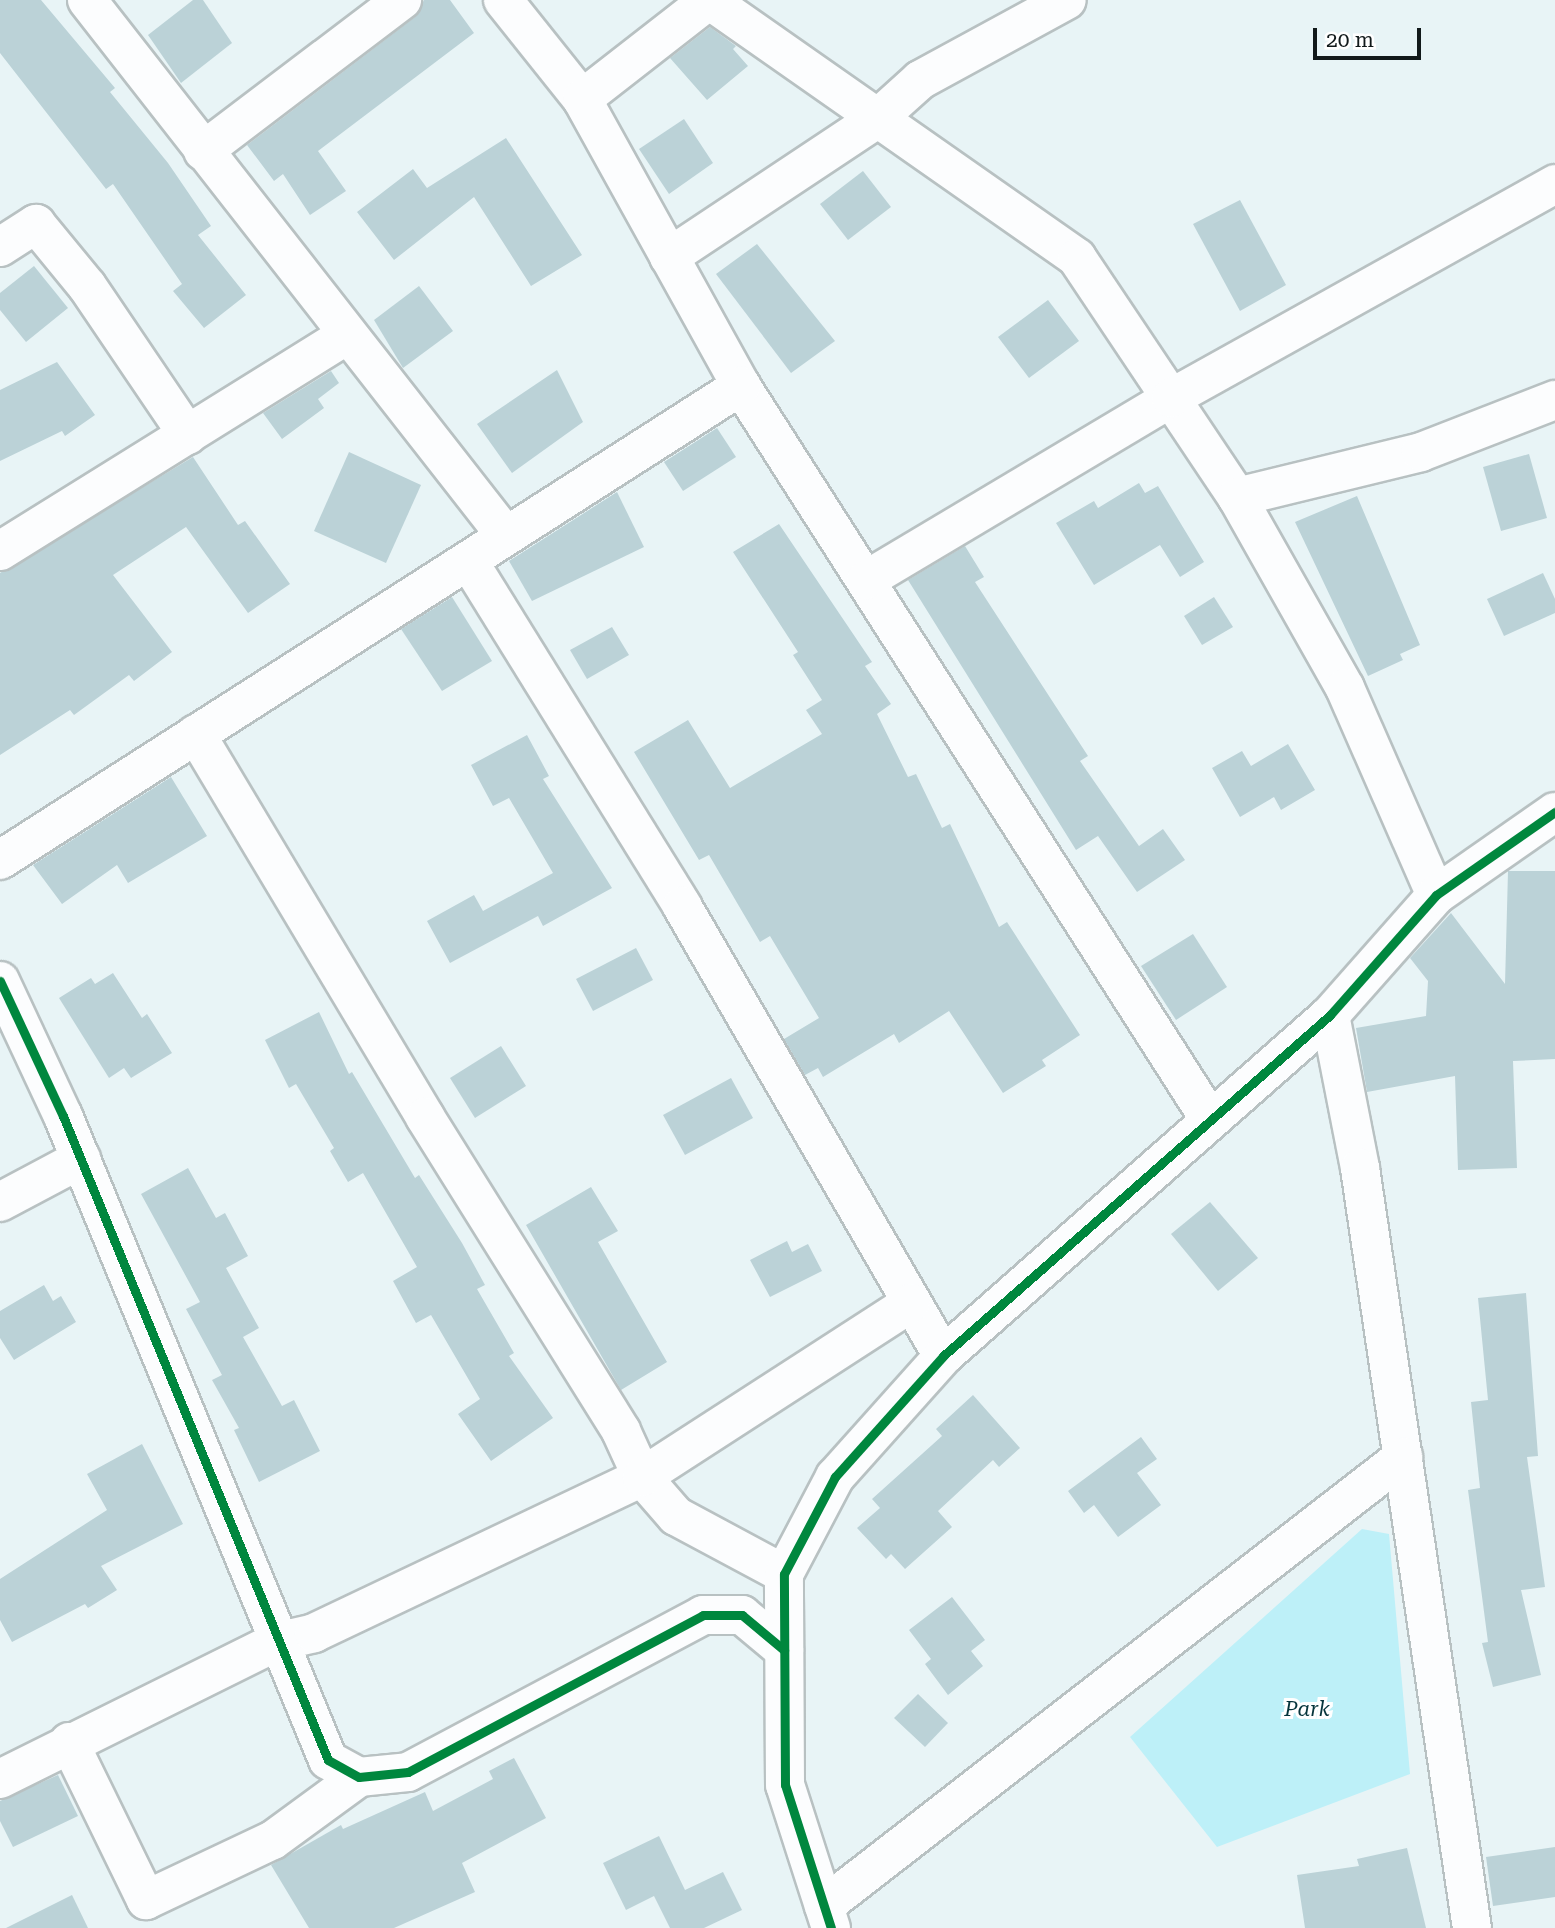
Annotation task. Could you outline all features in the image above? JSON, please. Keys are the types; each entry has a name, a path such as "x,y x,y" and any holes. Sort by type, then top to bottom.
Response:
{"street":[{"path":"87,0 346,336 506,536"},
{"path":"203,151 402,0"},
{"path":"503,0 582,99 741,386 1209,1118"},
{"path":"582,99 709,0 1077,258 1237,498 1345,688 1436,895"},
{"path":"668,257 878,118 920,80 1067,0"},
{"path":"866,580 1171,398 1555,184"},
{"path":"0,247 36,223 88,286 188,435"},
{"path":"0,551 346,336"},
{"path":"0,860 741,386"},
{"path":"1237,498 1421,452 1555,400"},
{"path":"469,562 682,906 943,1356"},
{"path":"197,734 425,1117 621,1432 642,1477 676,1516 784,1574"},
{"path":"1403,1457 828,1917 785,1785 784,1574 835,1477 943,1356 1209,1118 1330,1016 1436,895 1555,812"},
{"path":"0,981 81,1159 276,1642 328,1760 359,1777"},
{"path":"1330,1016 1360,1168 1472,1928"},
{"path":"0,1202 81,1159"},
{"path":"0,1779 69,1742 276,1642 314,1633 642,1477 911,1303"},
{"path":"69,1742 146,1900 273,1840 359,1777 408,1772 704,1615 742,1615 785,1650"}],"green space":[{"name":"Park","path":"1362,1529 1389,1534 1410,1774 1217,1847 1130,1737"}],"building":[{"path":"0,0 41,0 115,88 110,92 168,163 211,226 198,235 246,295 204,328 173,291 182,284 113,184 106,189 0,53"},
{"path":"193,0 203,0 232,43 181,83 148,35"},
{"path":"424,0 450,0 474,33 318,151 346,191 310,215 283,174 274,181 247,145 415,17"},
{"path":"710,27 736,46 733,49 748,66 707,100 670,58"},
{"path":"684,119 713,163 669,194 639,149"},
{"path":"506,138 582,255 531,286 474,197 394,260 357,212 413,169 427,188"},
{"path":"863,171 891,207 848,240 820,204"},
{"path":"1240,200 1286,285 1240,311 1193,224"},
{"path":"757,244 835,341 791,373 716,274"},
{"path":"34,266 68,308 26,342 0,310 0,293"},
{"path":"419,286 453,331 403,368 374,320"},
{"path":"1048,300 1079,341 1029,378 998,337"},
{"path":"57,362 95,415 65,436 62,431 0,461 0,390"},
{"path":"557,370 583,422 512,473 477,424"},
{"path":"331,371 339,383 318,399 324,408 282,439 263,413"},
{"path":"717,428 736,457 683,491 664,462"},
{"path":"349,452 421,485 386,563 314,531"},
{"path":"1529,454 1547,518 1501,531 1483,467"},
{"path":"193,457 238,525 245,521 290,584 248,613 186,527 113,575 172,652 134,681 129,675 74,715 70,710 0,755 0,573"},
{"path":"1139,483 1145,493 1158,486 1204,562 1180,577 1160,545 1094,585 1056,523 1094,501 1098,508"},
{"path":"617,492 644,547 532,601 509,561"},
{"path":"1357,496 1420,645 1400,654 1403,660 1368,676 1295,522"},
{"path":"779,524 872,662 865,666 891,704 877,714 908,777 916,774 942,828 950,824 999,927 1007,922 1080,1035 1042,1060 1046,1066 1003,1093 949,1011 899,1043 894,1034 823,1077 818,1068 805,1075 784,1039 819,1018 770,936 760,942 709,855 699,860 634,752 688,720 730,788 822,734 806,710 822,700 793,655 798,652 733,552"},
{"path":"965,546 984,577 975,582 1088,756 1080,761 1139,846 1163,829 1185,860 1137,892 1098,836 1076,850 908,580"},
{"path":"1543,573 1555,599 1555,613 1504,636 1487,599"},
{"path":"452,597 492,661 442,691 401,629"},
{"path":"1214,597 1233,627 1202,645 1184,616"},
{"path":"612,627 629,655 587,679 570,650"},
{"path":"527,735 549,776 543,779 612,888 543,926 538,916 450,963 427,921 474,895 483,911 553,873 509,798 493,806 471,765"},
{"path":"1288,744 1315,790 1281,810 1274,797 1240,817 1212,768 1242,751 1251,766"},
{"path":"171,777 207,836 128,883 117,865 62,904 33,865"},
{"path":"1508,871 1555,871 1555,1059 1513,1061 1517,1168 1458,1170 1455,1076 1367,1092 1356,1028 1426,1016 1428,981 1410,958 1451,913 1505,984"},
{"path":"1193,934 1227,987 1176,1020 1141,966"},
{"path":"636,948 653,980 593,1011 576,979"},
{"path":"113,973 142,1018 147,1014 172,1053 131,1078 124,1068 109,1078 59,998 91,978 95,984"},
{"path":"319,1012 349,1074 352,1072 415,1178 419,1175 462,1243 485,1285 477,1289 514,1353 509,1356 553,1418 491,1461 458,1414 480,1399 431,1315 416,1323 393,1281 417,1267 363,1173 348,1182 330,1151 334,1148 296,1084 289,1088 265,1040"},
{"path":"501,1046 526,1086 475,1118 450,1078"},
{"path":"731,1078 753,1118 685,1155 663,1115"},
{"path":"188,1168 216,1218 225,1213 248,1256 226,1268 259,1328 243,1337 282,1406 294,1400 320,1451 259,1482 234,1430 239,1428 212,1380 222,1375 186,1309 200,1302 141,1194"},
{"path":"591,1187 618,1231 598,1242 667,1362 621,1390 526,1225"},
{"path":"1210,1202 1258,1258 1218,1291 1171,1234"},
{"path":"787,1241 792,1252 808,1244 822,1271 770,1297 750,1260"},
{"path":"44,1285 53,1301 61,1296 76,1322 14,1360 0,1338 0,1311"},
{"path":"1526,1293 1538,1456 1527,1457 1545,1587 1521,1590 1541,1675 1493,1687 1482,1643 1488,1642 1468,1490 1480,1488 1471,1402 1488,1400 1478,1298"},
{"path":"973,1395 1020,1448 999,1467 993,1460 938,1511 952,1527 905,1569 891,1554 886,1559 857,1528 880,1508 872,1499 942,1436 936,1429"},
{"path":"1141,1437 1157,1459 1137,1473 1161,1505 1118,1537 1094,1505 1084,1513 1068,1491"},
{"path":"142,1444 183,1524 101,1566 117,1590 88,1608 85,1604 12,1642 0,1620 0,1579 107,1510 87,1474"},
{"path":"952,1597 985,1640 971,1651 983,1666 948,1695 925,1664 931,1659 909,1630"},
{"path":"918,1694 948,1723 925,1747 894,1718"},
{"path":"514,1758 546,1818 462,1863 475,1892 394,1928 309,1928 271,1865 341,1825 343,1829 425,1792 433,1811 493,1779 489,1771"},
{"path":"58,1775 78,1816 13,1847 0,1821 0,1801"},
{"path":"659,1836 685,1890 723,1872 742,1910 704,1928 670,1928 654,1896 626,1910 603,1863"},
{"path":"1555,1847 1555,1897 1493,1906 1486,1857"},
{"path":"1407,1848 1426,1928 1305,1928 1297,1875 1359,1866 1357,1859"},
{"path":"72,1895 88,1928 6,1928"}],"cycle path":[{"path":"831,1928 785,1785 784,1574 835,1477 943,1356 1330,1015 1436,895 1555,812"},
{"path":"0,981 63,1116 328,1760 359,1777 408,1772 703,1615 742,1615 784,1650"}]}
